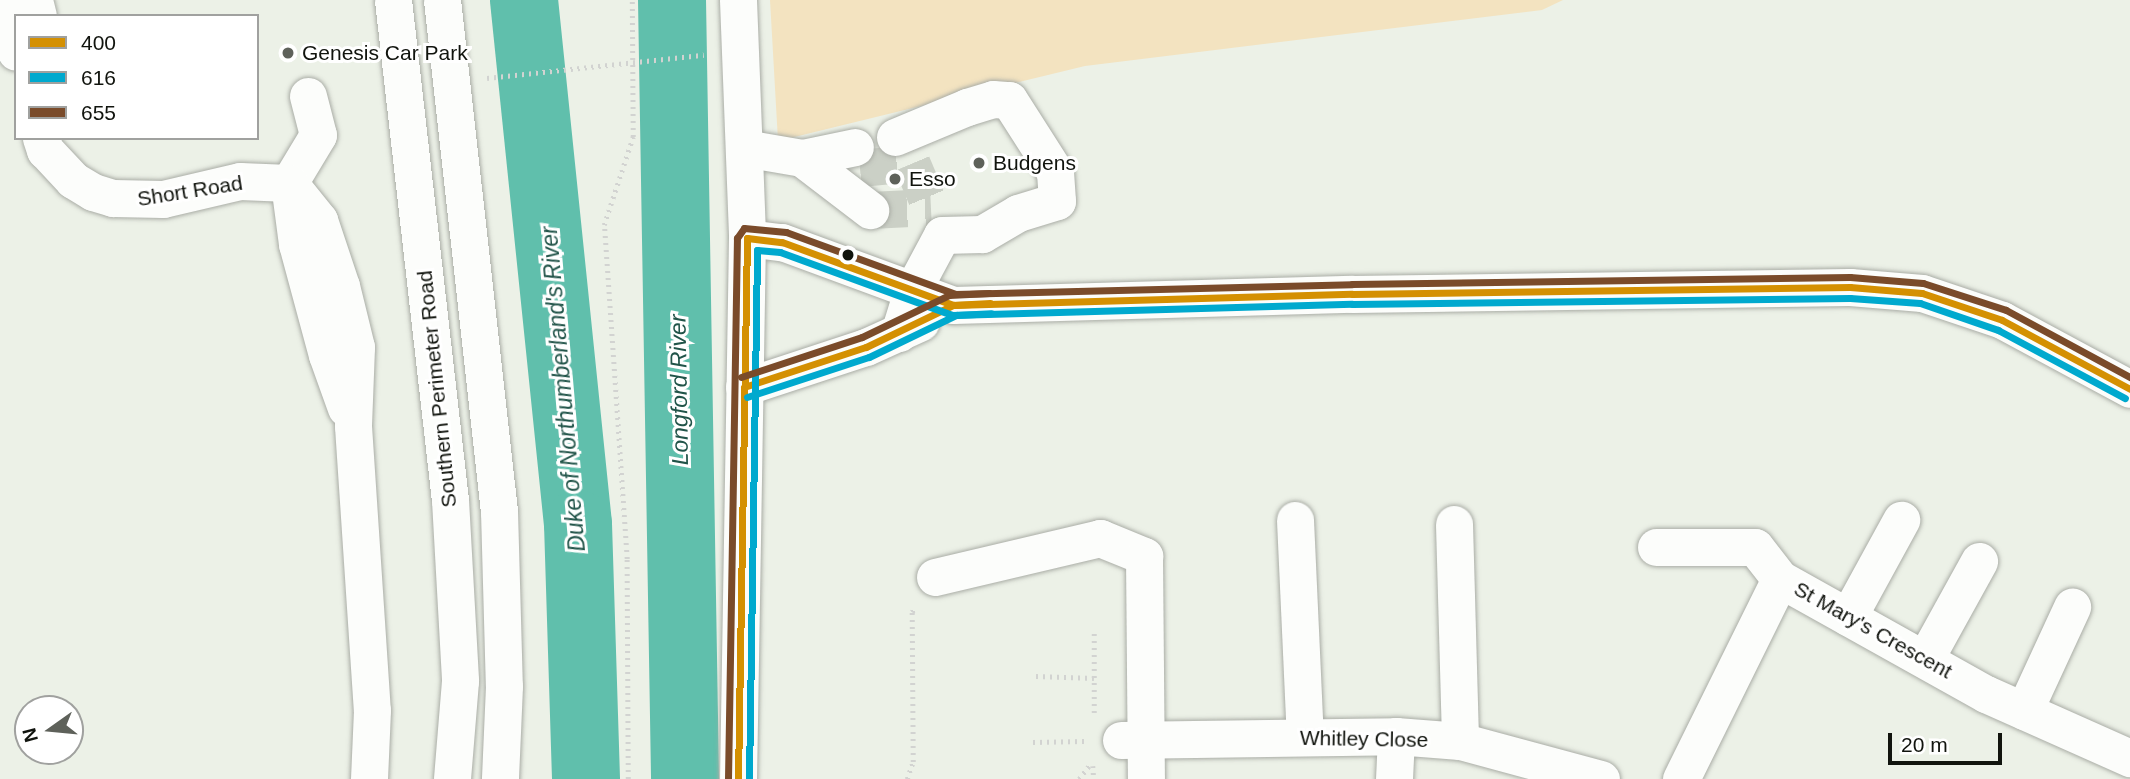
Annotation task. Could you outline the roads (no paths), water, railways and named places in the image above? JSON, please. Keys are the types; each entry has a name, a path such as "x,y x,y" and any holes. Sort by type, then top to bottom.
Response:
{"street":[{"path":"0,0 14,46"},
{"name":"Southern Perimeter Road","path":"393,0 450,500 460,681 452,779"},
{"path":"442,0 499,511 504,686 500,779"},
{"path":"738,0 747,238 738,779"},
{"path":"308,96 318,135 289,183 318,220 341,286 356,347 353,426 362,526 372,710 369,779"},
{"path":"895,137 967,107 993,99 1009,100 1055,173 1057,201 1018,213 982,234 937,224 899,333"},
{"name":"Short Road","path":"42,140 45,150 73,180 93,192 132,201 163,199 240,181 289,183"},
{"path":"744,148 802,158 863,179"},
{"path":"747,238 782,242 856,267 953,305 1352,294 1850,287 1922,293 2002,320 2130,389"},
{"path":"744,387 826,362 899,333 953,305"},
{"path":"1295,520 1305,737"},
{"path":"1848,617 1901,520"},
{"path":"1454,524 1460,741"},
{"path":"935,577 1100,538 1144,556 1113,746 1146,779"},
{"path":"1656,547 1755,547 1780,579"},
{"path":"1925,659 1979,561"},
{"name":"St Mary's Crescent","path":"1681,779 1780,579 2024,711 2128,750"},
{"path":"2024,711 2072,607"},
{"path":"1394,779 1396,736"},
{"name":"Whitley Close","path":"1113,746 1305,737 1396,736 1460,741 1601,779"}],"waterway":[{"name":"Duke of Northumberland's River","path":"524,0 578,524 586,779"},
{"name":"Longford River","path":"672,0 685,779"}],"tunnel":[{"path":"860,168 912,163 933,213"},
{"path":"870,210 931,207"}],"place":[{"name":"Genesis Car Park","path":"288,53"},
{"name":"Budgens","path":"979,163"},
{"name":"Esso","path":"895,179"}]}
